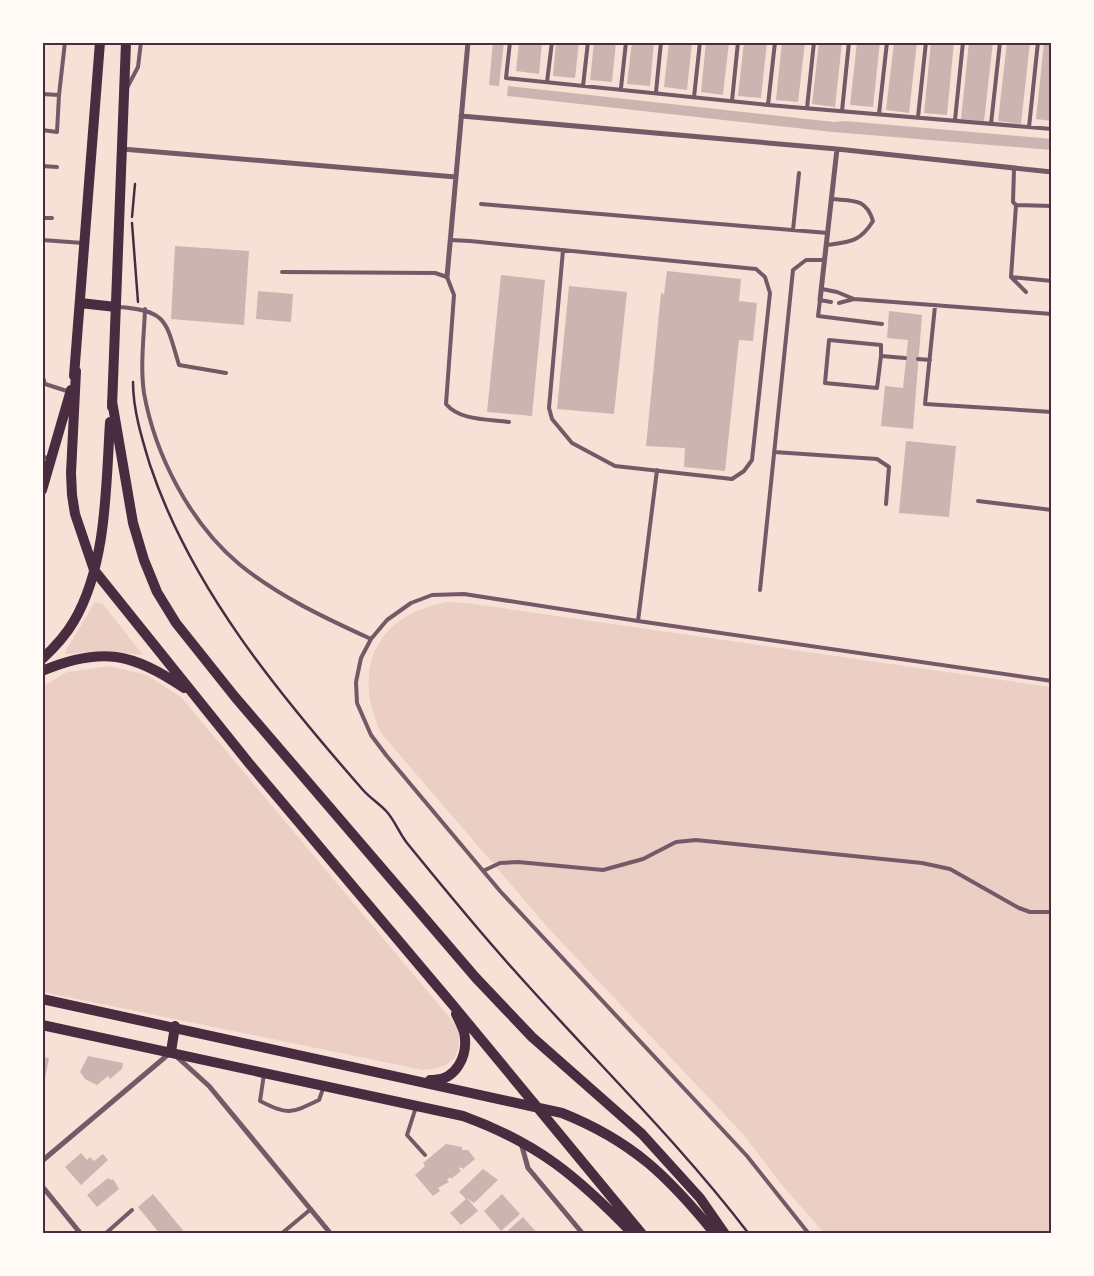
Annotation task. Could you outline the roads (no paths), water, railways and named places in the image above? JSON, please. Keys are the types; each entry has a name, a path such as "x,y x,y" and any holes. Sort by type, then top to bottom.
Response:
{"main road":[{"path":"100,42 80,303 71,473 75,514 94,570 192,694 642,1234"},
{"path":"42,659 74,621 94,570 104,521 116,307 122,149 123,43"},
{"path":"80,303 116,307"},
{"path":"42,490 47,458 76,371"},
{"path":"112,401 133,523 144,560 157,592 176,623 235,697 476,978 532,1037 642,1134 700,1198 725,1234"},
{"path":"42,671 76,660 114,655 156,670 192,694"},
{"path":"42,999 175,1026 562,1113 624,1143 669,1181 715,1234"},
{"path":"412,1079 435,1080 445,1078 456,1070 462,1060 464,1033 452,1004"},
{"path":"42,1025 463,1116 520,1140 556,1163 573,1176 633,1234"},
{"path":"171,1052 175,1026"}],"street":[{"path":"447,277 468,42"},
{"path":"461,116 837,149 1052,172"},
{"path":"122,149 456,177"},
{"path":"820,300 837,149"},
{"path":"42,1161 171,1052 209,1086 331,1234"},
{"path":"520,1140 528,1168 583,1234"},
{"path":"42,1186 81,1234"}],"lane":[{"path":"42,130 57,132 65,42"},
{"path":"123,94 138,67 141,42"},
{"path":"510,42 506,78 621,88 732,101 1052,129"},
{"path":"547,82 552,42"},
{"path":"583,86 588,42"},
{"path":"621,88 626,42"},
{"path":"656,92 661,42"},
{"path":"694,96 700,42"},
{"path":"732,101 738,42"},
{"path":"768,104 775,42"},
{"path":"807,108 814,42"},
{"path":"842,110 849,42"},
{"path":"879,114 887,42"},
{"path":"918,117 926,42"},
{"path":"955,120 963,42"},
{"path":"991,124 1000,42"},
{"path":"1029,127 1038,42"},
{"path":"42,94 59,95"},
{"path":"42,166 57,167"},
{"path":"1014,168 1012,196 1016,205 1011,277 1026,292"},
{"path":"793,230 799,173"},
{"path":"827,245 850,242 865,234 873,221 870,210 859,202 832,199"},
{"path":"481,204 828,233"},
{"path":"1016,205 1052,206"},
{"path":"42,218 52,218"},
{"path":"42,240 86,244"},
{"path":"450,240 564,250 756,269 765,278 770,293 752,460 744,471 732,478 615,466 572,443 552,419 549,408 564,250"},
{"path":"760,590 792,270 806,260 825,260"},
{"path":"282,272 435,273 447,277 454,295 446,404 452,410 464,416 509,422"},
{"path":"1011,277 1052,282"},
{"path":"822,289 837,292 854,299"},
{"path":"839,302 854,299 1052,314"},
{"path":"831,302 820,300 818,316 882,324"},
{"path":"935,306 925,404 1052,412"},
{"path":"116,307 145,309 157,314 168,329 179,365 226,373"},
{"path":"145,309 142,369 149,414 174,480 194,512 213,538 238,563 302,605 371,639"},
{"path":"829,340 881,344 880,356 877,388 825,383 829,340"},
{"path":"880,356 905,358"},
{"path":"918,360 930,360"},
{"path":"42,374 44,384 70,392"},
{"path":"774,452 877,458 889,467 886,504"},
{"path":"638,621 657,470"},
{"path":"978,501 1052,510"},
{"path":"809,1234 748,1156 552,948 483,871 386,755 363,720 356,703 356,682 361,658 371,639 387,620 411,603 432,595 464,594 1052,681"},
{"path":"483,871 500,863 518,862 604,870 643,859 676,842 696,840 922,863 950,869 1019,908 1030,912 1052,912"},
{"path":"265,1072 260,1101 283,1112 297,1111 319,1100 324,1085"},
{"path":"417,1105 407,1135 425,1155"},
{"path":"281,1234 311,1209"},
{"path":"104,1234 132,1210"}]}
